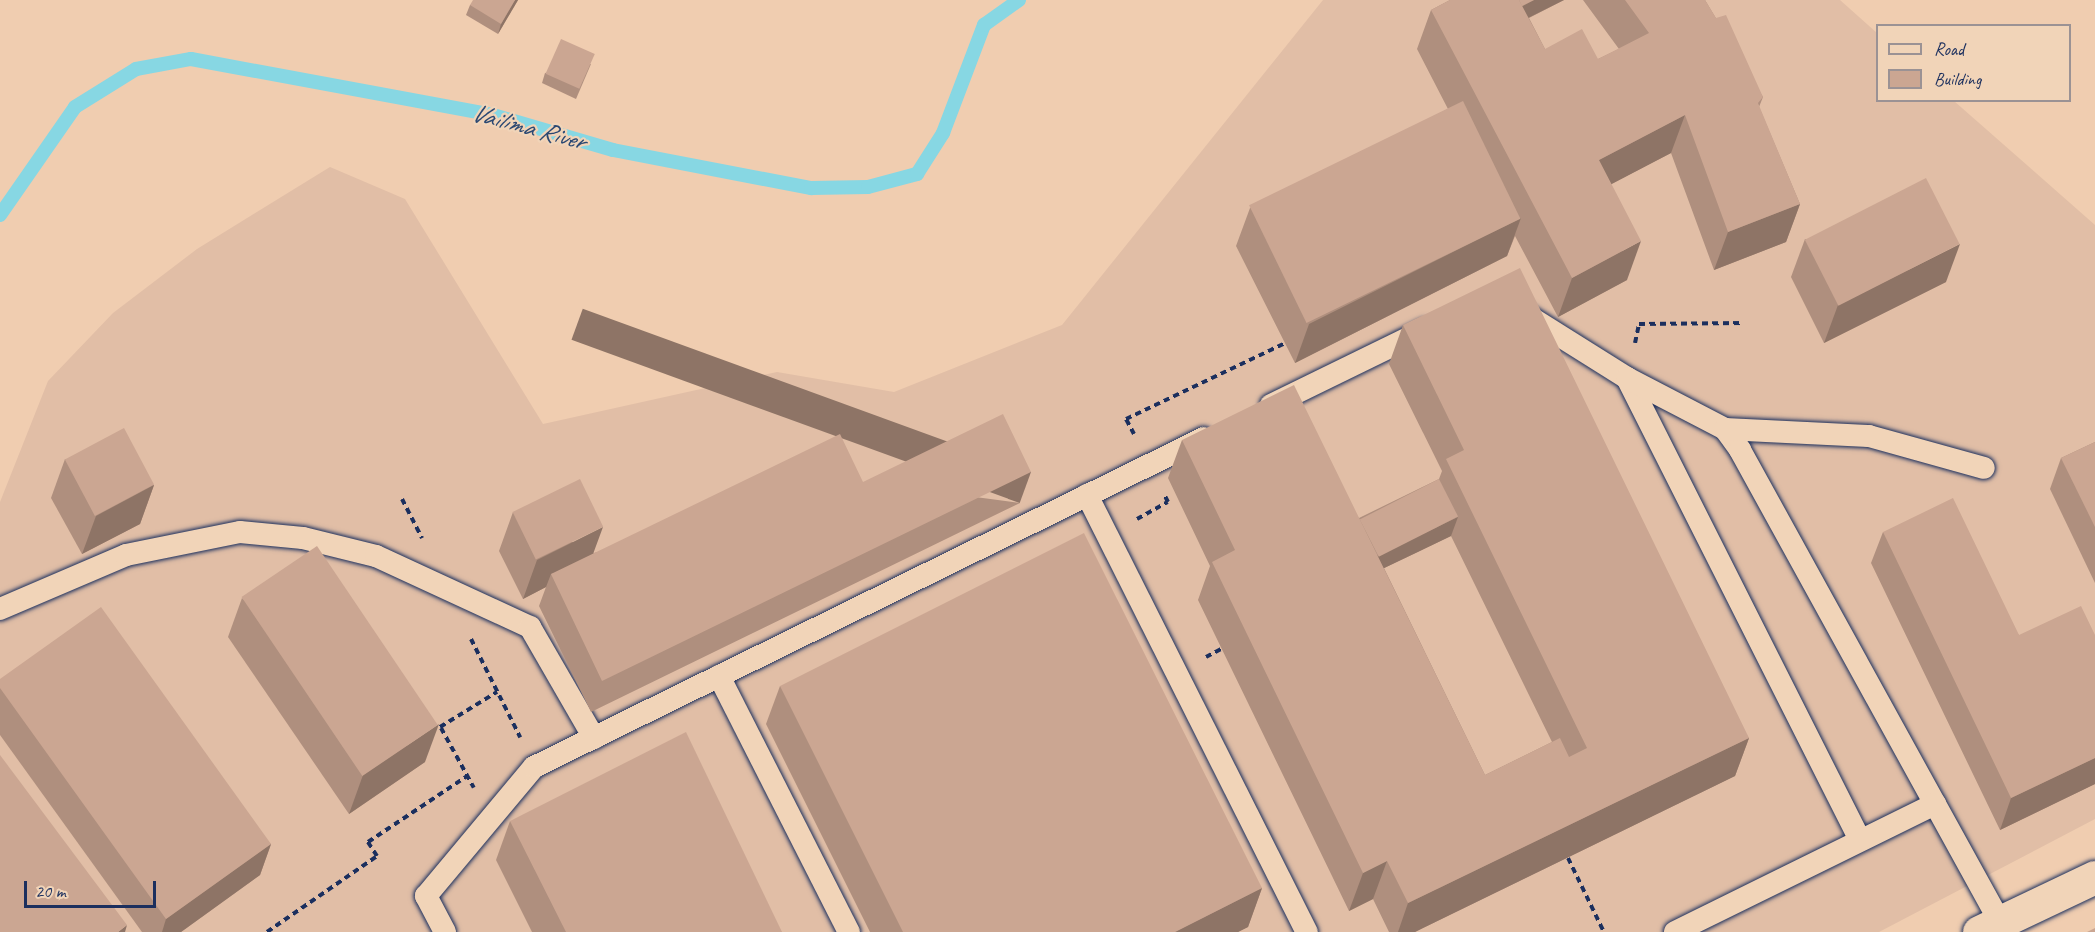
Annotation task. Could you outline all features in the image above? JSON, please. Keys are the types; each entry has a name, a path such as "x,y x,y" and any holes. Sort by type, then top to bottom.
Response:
{"main road":[{"path":"1989,927 2095,877"}],"lane":[{"path":"1505,302 1627,378 1725,429 1740,450 1935,804 1989,927"},
{"path":"1254,413 1442,321"},
{"path":"1627,378 1860,840"},
{"path":"445,932 426,896 534,767 1222,429"},
{"path":"1725,429 1782,429 1869,436 1984,468"},
{"path":"1087,495 1307,932"},
{"path":"0,609 126,555 240,532 303,538 376,556 530,627 594,738"},
{"path":"719,676 849,932"},
{"path":"1675,932 1935,804"}],"path":[{"path":"1627,378 1639,324 1744,323"},
{"path":"402,499 534,767"},
{"path":"436,722 441,728 497,692"},
{"path":"267,932 378,856 369,843 466,777"},
{"path":"1568,858 1604,932"}],"shaded area":[{"path":"1323,0 1840,0 1876,32 1876,102 1955,102 2095,225 2095,819 1879,932 0,932 0,502 48,381 113,313 197,249 330,167 405,199 543,424 777,372 894,392 1062,325"}],"building":[{"path":"473,0 515,0 501,24 470,5"},
{"path":"1450,0 1519,0 1545,49 1582,29 1598,59 1649,33 1625,0 1705,0 1716,18 1726,15 1763,97 1758,103 1800,204 1728,232 1685,115 1599,160 1641,241 1572,278 1431,10"},
{"path":"1519,0 1534,0 1522,6"},
{"path":"561,39 595,54 579,89 546,74"},
{"path":"1463,101 1520,219 1307,323 1249,205"},
{"path":"1926,178 1960,244 1838,306 1805,240"},
{"path":"1520,268 1749,738 1408,903 1387,861 1363,873 1212,562 1235,550 1182,440 1294,385 1485,775 1560,738 1569,757 1587,748 1446,459 1464,450 1403,325"},
{"path":"1003,414 1031,472 602,681 551,574 840,434 863,482"},
{"path":"124,428 154,485 95,516 65,459"},
{"path":"2095,442 2095,527 2061,458"},
{"path":"580,479 603,527 536,560 513,512"},
{"path":"1439,479 1458,516 1379,557 1360,519"},
{"path":"1953,498 2019,635 2081,606 2095,635 2095,758 2011,798 1883,532"},
{"path":"1084,533 1262,888 1175,932 903,932 780,686"},
{"path":"317,546 438,725 362,776 242,597"},
{"path":"101,607 271,844 166,919 0,688 0,679"},
{"path":"686,732 782,932 566,932 510,821"},
{"path":"0,755 127,925 118,932 0,932"}],"waterway":[{"name":"Vailima River","path":"0,215 75,107 136,69 191,59 493,115 613,150 811,188 868,187 917,174 943,133 984,25 1019,0"}]}
